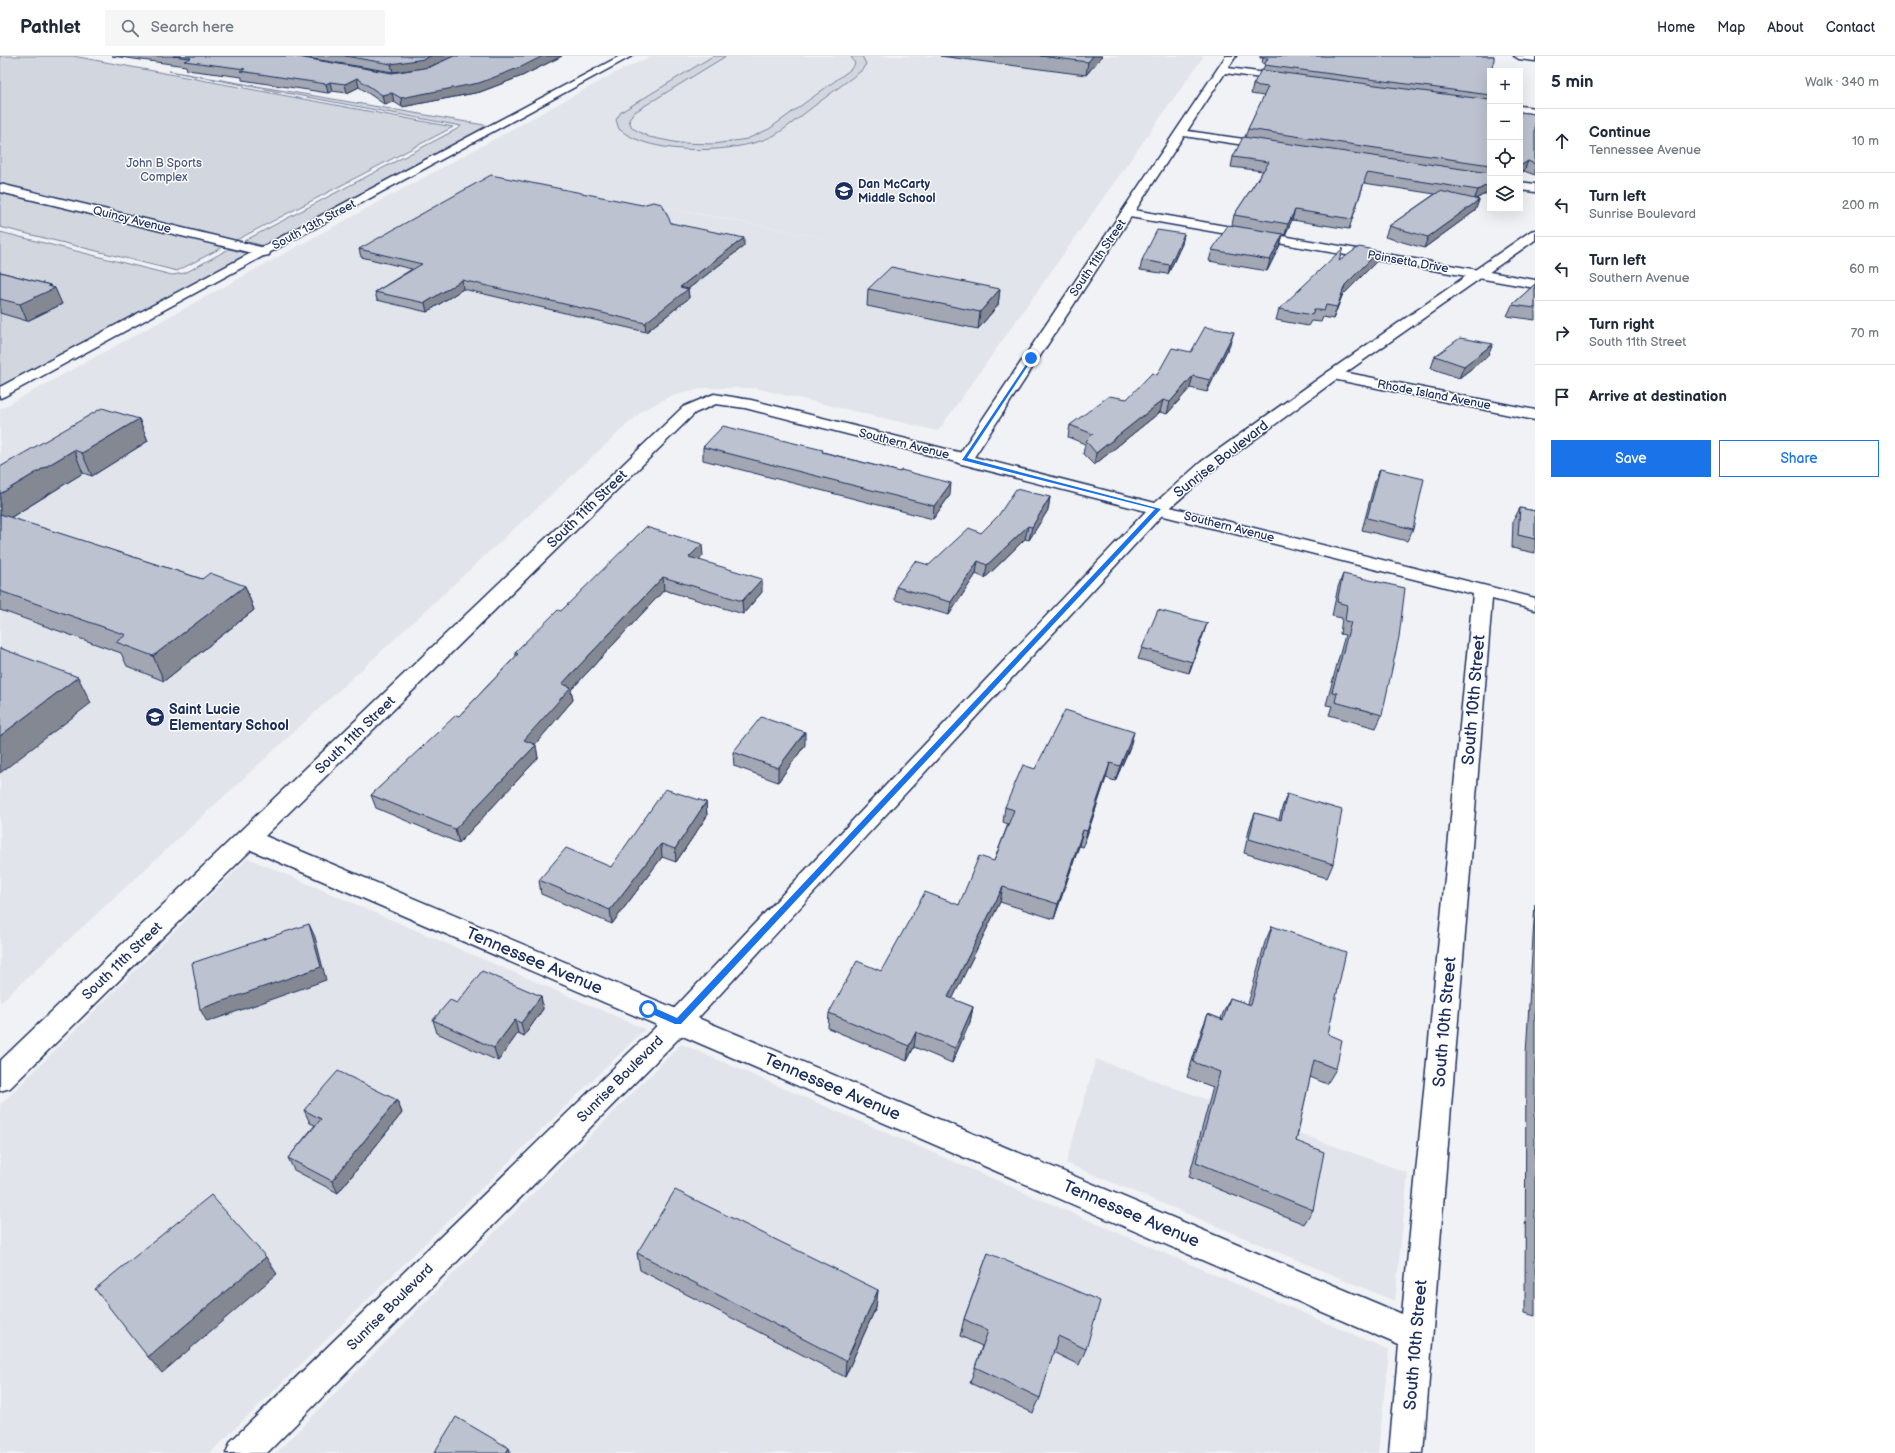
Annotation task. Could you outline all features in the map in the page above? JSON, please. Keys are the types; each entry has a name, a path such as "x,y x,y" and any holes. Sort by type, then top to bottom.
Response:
{"street":[{"name":"South 13th Street","path":"0,393 627,56"},
{"name":"South 11th Street","path":"964,459 1231,56"},
{"path":"1520,58 1535,58"},
{"path":"1223,70 1302,80"},
{"path":"1523,109 1535,111"},
{"path":"1181,133 1284,148"},
{"path":"1523,186 1535,188"},
{"name":"Quincy Avenue","path":"0,188 264,252"},
{"name":"Poinsetta Drive","path":"1128,213 1475,274"},
{"name":"Sunrise Boulevard","path":"243,1453 678,1022 1158,509 1207,466 1333,374 1475,274 1535,234"},
{"path":"1475,274 1535,284"},
{"name":"Rhode Island Avenue","path":"1333,374 1535,415"},
{"name":"South 11th Street","path":"0,1079 689,410 714,399"},
{"name":"Southern Avenue","path":"714,399 745,402 1158,509 1535,604"},
{"name":"South 10th Street","path":"1406,1453 1483,592"},
{"name":"Tennessee Avenue","path":"248,839 1417,1336"}],"shaded area":[{"name":"Saint Lucie Elementary School","path":"652,56 1204,56 938,431 755,388 706,388 671,396 643,410 0,1003 0,409 615,73","holes":["614,198 717,217 840,241"]},
{"path":"248,858 645,1029 210,1453 0,1453 0,1105"},
{"path":"681,1044 1389,1350 1378,1453 276,1453"},
{"path":"1096,1059 1408,1173 1395,1301 1066,1163"}],"green space":[{"name":"John B Sports Complex","path":"0,56 73,56 453,127 177,271 0,227"},
{"path":"713,56 726,56 633,113 629,120 632,128 649,137 679,143 714,144 747,139 769,129 850,70 855,64 851,56 862,56 866,64 861,71 786,128 775,135 740,146 696,150 673,148 652,144 633,138 619,129 616,120 621,112"},
{"path":"169,71 490,126 265,246 244,241 461,126"},
{"path":"0,232 172,275 185,273 229,249 250,254 0,386"}],"building":[{"path":"173,56 292,56 392,73 430,67 454,56 543,56 521,67 479,83 401,98 392,93 382,95 357,78 345,84 330,82 326,84 240,71 245,69 184,61 191,58"},
{"path":"345,56 431,56 424,59 391,64"},
{"path":"1040,56 1093,56 1088,62"},
{"path":"1264,56 1494,56 1494,60 1492,68 1487,68 1487,95 1264,65 1268,58 1263,58"},
{"path":"1261,70 1487,100 1487,165 1248,129 1268,87 1253,85"},
{"path":"1523,112 1535,114 1535,164 1528,161 1523,164"},
{"path":"1243,137 1487,173 1487,185 1478,190 1367,173 1352,219 1295,210 1288,224 1234,215 1269,162 1233,157"},
{"path":"491,175 642,205 653,202 662,204 671,223 744,238 680,287 688,289 645,323 462,280 425,303 375,292 422,264 359,249"},
{"path":"1440,191 1479,200 1428,237 1389,226"},
{"path":"1228,225 1283,234 1270,260 1212,250"},
{"path":"1157,230 1184,234 1170,265 1142,260"},
{"path":"1359,247 1379,251 1345,285 1337,307 1326,305 1324,311 1314,309 1312,315 1279,309 1343,248 1339,261"},
{"path":"891,267 1000,289 980,312 868,289"},
{"path":"0,272 50,285 48,286 55,288 20,304 0,299"},
{"path":"1535,284 1535,308 1512,305"},
{"path":"1205,327 1234,332 1210,380 1193,376 1170,402 1163,400 1096,453 1086,441 1093,434 1070,425 1109,396 1127,399 1152,373 1157,375 1172,348 1191,352"},
{"path":"1460,338 1493,344 1464,366 1435,356"},
{"path":"102,408 139,419 82,453 74,450 0,494 0,467"},
{"path":"723,426 823,450 822,452 900,472 901,470 951,483 934,506 703,447"},
{"path":"1380,469 1424,479 1413,529 1367,518"},
{"path":"1016,489 1050,497 1032,527 1028,526 987,565 978,561 951,602 896,587 915,561 929,565 969,528 981,533 998,516"},
{"path":"1520,508 1535,511 1535,539 1518,535"},
{"path":"0,514 202,579 210,573 245,586 153,656 116,642 126,635 0,591"},
{"path":"646,527 702,544 689,557 762,579 742,601 663,577 562,684 571,687 524,740 536,745 455,829 371,795 456,715 459,716 518,654 515,652 558,610 561,611"},
{"path":"1343,574 1405,588 1399,637 1382,715 1335,702 1337,693 1332,692 1351,622 1345,621 1347,605 1337,602"},
{"path":"1158,610 1207,623 1192,662 1142,648"},
{"path":"0,648 78,677 0,736"},
{"path":"1065,710 1134,732 1120,766 1110,763 1087,831 1083,830 1058,904 1003,887 948,997 973,1007 955,1048 916,1032 909,1046 829,1013 857,961 881,971 925,892 959,905 979,856 994,861 1014,810 1005,807 1023,765 1035,769"},
{"path":"761,717 805,732 778,768 733,752"},
{"path":"665,789 706,802 675,849 661,844 610,910 539,880 566,848 611,867"},
{"path":"1287,794 1342,810 1333,864 1249,839 1255,813 1281,820"},
{"path":"309,924 321,967 200,1009 192,963"},
{"path":"1272,926 1346,952 1328,1034 1342,1040 1336,1069 1314,1060 1296,1141 1324,1152 1313,1210 1196,1162 1220,1072 1193,1062 1208,1014 1223,1020 1230,998 1251,1005"},
{"path":"482,971 541,996 521,1023 515,1020 494,1048 433,1020 450,1000 457,1003"},
{"path":"338,1071 397,1100 332,1181 288,1158 321,1119 304,1110"},
{"path":"675,1190 878,1290 846,1361 637,1253"},
{"path":"211,1195 266,1257 148,1357 95,1289"},
{"path":"988,1253 1100,1301 1086,1349 1058,1336 1040,1398 975,1367 988,1331 964,1319"},
{"path":"456,1417 509,1448 506,1453 434,1453"}],"place":[{"name":"Dan McCarty Middle School","path":"844,191"},
{"name":"Saint Lucie Elementary School","path":"155,717"}],"route":[{"path":"648,1009 678,1022 1158,509 964,459 1031,358"}]}
